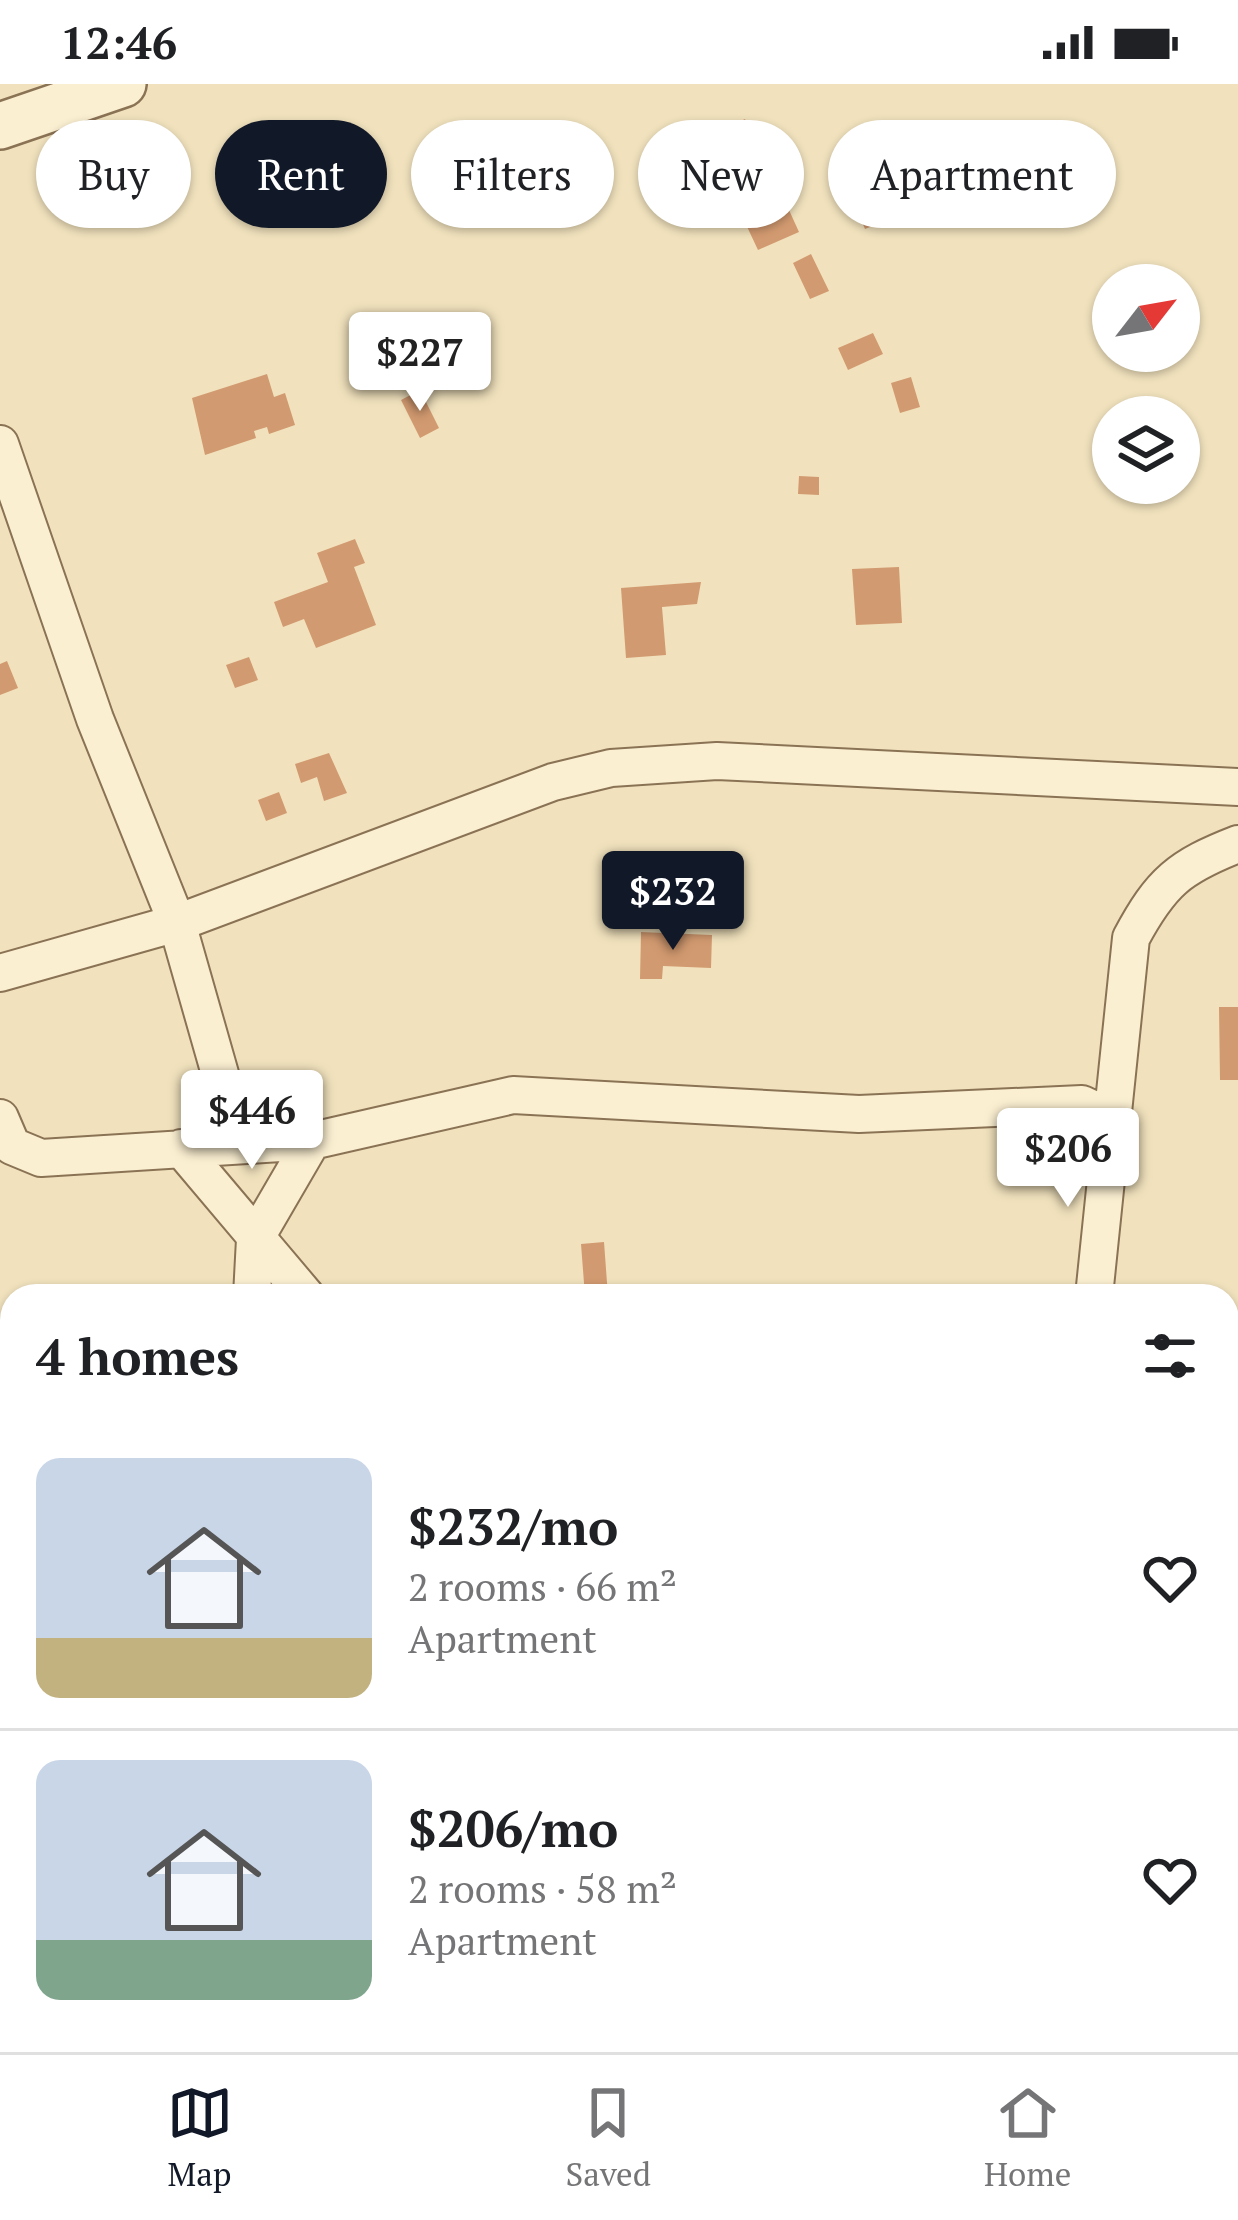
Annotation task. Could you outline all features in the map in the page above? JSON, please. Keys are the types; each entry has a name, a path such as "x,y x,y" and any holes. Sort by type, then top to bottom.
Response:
{"street":[{"path":"0,127 124,84"},
{"path":"0,444 95,719 176,923 240,1144"},
{"path":"0,973 176,923 553,782 611,768 717,761 1238,788"},
{"path":"1095,1284 1131,938 1153,896 1183,867 1238,844"},
{"path":"0,1118 12,1145 26,1156 311,1141 513,1095 859,1114 1082,1104 1101,1113 1114,1133"},
{"path":"253,1284 255,1239 311,1141"},
{"path":"181,1148 295,1284"}],"building":[{"path":"748,228 797,228 799,232 758,250"},
{"path":"811,254 829,291 810,299 793,263"},
{"path":"873,333 883,354 848,370 838,348"},
{"path":"267,374 274,397 285,393 295,425 269,434 267,427 254,431 256,438 205,455 192,398"},
{"path":"911,377 920,407 900,413 891,383"},
{"path":"420,390 439,428 420,438 401,400"},
{"path":"799,476 819,477 819,495 798,494"},
{"path":"355,539 365,563 354,567 376,625 316,648 304,619 283,627 274,602 328,582 317,553"},
{"path":"899,567 902,623 856,625 852,569"},
{"path":"701,582 697,604 662,607 666,655 626,658 621,588"},
{"path":"249,657 258,680 235,688 226,665"},
{"path":"7,661 18,688 0,695 0,664"},
{"path":"329,753 347,793 324,801 317,777 301,783 295,764"},
{"path":"279,792 287,813 266,821 258,800"},
{"path":"641,932 712,935 711,968 663,966 662,979 640,979"},
{"path":"1219,1007 1238,1007 1238,1080 1220,1080"},
{"path":"604,1242 607,1284 584,1284 581,1244"}]}
